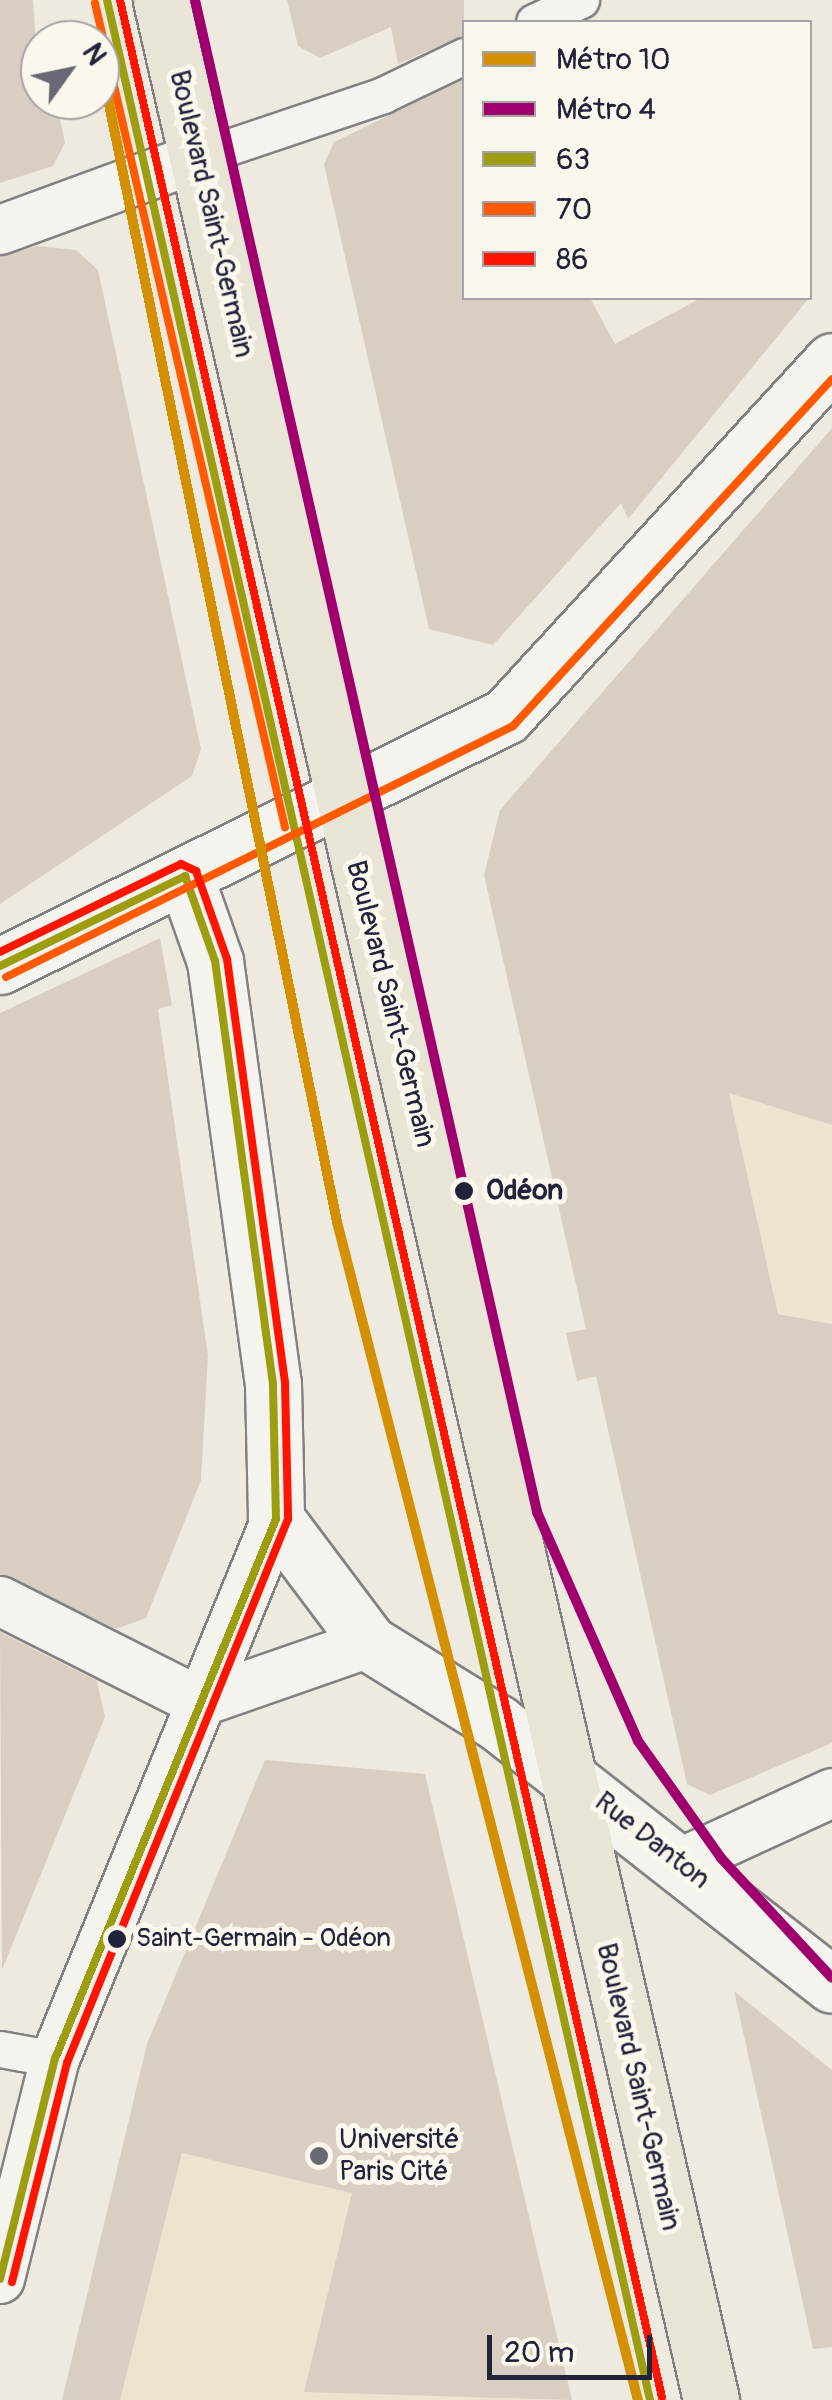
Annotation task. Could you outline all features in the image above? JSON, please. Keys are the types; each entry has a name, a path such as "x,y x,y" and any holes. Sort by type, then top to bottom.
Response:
{"main road":[{"name":"Boulevard Saint-Germain","path":"161,0 711,2400"}],"street":[{"path":"538,20 581,0"},
{"path":"0,230 198,157 384,95 462,57"},
{"path":"0,966 342,802 506,716 832,362"},
{"path":"0,2279 55,2060 276,1519 273,1384 218,980 186,876"},
{"path":"276,1519 369,1642 565,1774"},
{"path":"0,1601 200,1702 369,1642"},
{"name":"Rue Danton","path":"565,1774 832,1985"},
{"path":"680,1863 832,1793"},
{"path":"0,2048 55,2060"}],"shaded area":[{"path":"832,1003 832,1324 778,1314 710,1007"},
{"name":"Université Paris Cité","path":"265,1760 425,1774 572,2400 62,2400 147,2044"}],"building":[{"path":"0,0 33,0 34,20 20,20 20,120 60,120 65,143 53,166 0,183"},
{"path":"287,0 464,0 462,36 398,64 391,27 320,58 298,46"},
{"path":"462,80 462,300 591,300 615,344 697,300 807,300 628,519 621,503 493,645 429,629 324,164 334,142"},
{"path":"37,246 76,250 98,270 201,749 192,776 0,904 0,257"},
{"path":"832,428 832,1125 729,1093 778,1314 832,1324 832,1743 710,1795 687,1784 596,1376 577,1381 566,1333 586,1329 484,875 500,810"},
{"path":"160,938 172,1005 158,1009 208,1356 201,1480 146,1618 116,1629 0,1574 0,1013"},
{"path":"0,1632 97,1681 105,1717 2,1970"},
{"name":"Université Paris Cité","path":"265,1760 425,1774 572,2400 304,2392 352,2193 182,2153 120,2400 62,2400 147,2044"},
{"path":"734,1991 832,2070 832,2347 813,2349"}],"metro line":[{"name":"4","path":"195,0 537,1512 638,1741 721,1858 832,1978"},
{"name":"10","path":"112,120 337,1222 638,2400"}],"transit line":[{"name":"63","path":"107,0 650,2400"},
{"name":"86","path":"120,0 662,2397"},
{"name":"70","path":"95,3 285,827"},
{"name":"70","path":"6,977 513,726 832,379"},
{"name":"86","path":"0,952 181,864 196,871 227,959 285,1382 288,1519 67,2063 12,2282"},
{"name":"63","path":"0,966 185,876"},
{"name":"63","path":"0,2279 55,2059 276,1519 273,1384 215,961 185,876"}],"place":[{"name":"Odéon","path":"464,1191"},
{"name":"Saint-Germain - Odéon","path":"117,1939"},
{"name":"Université Paris Cité","path":"319,2156"}]}
